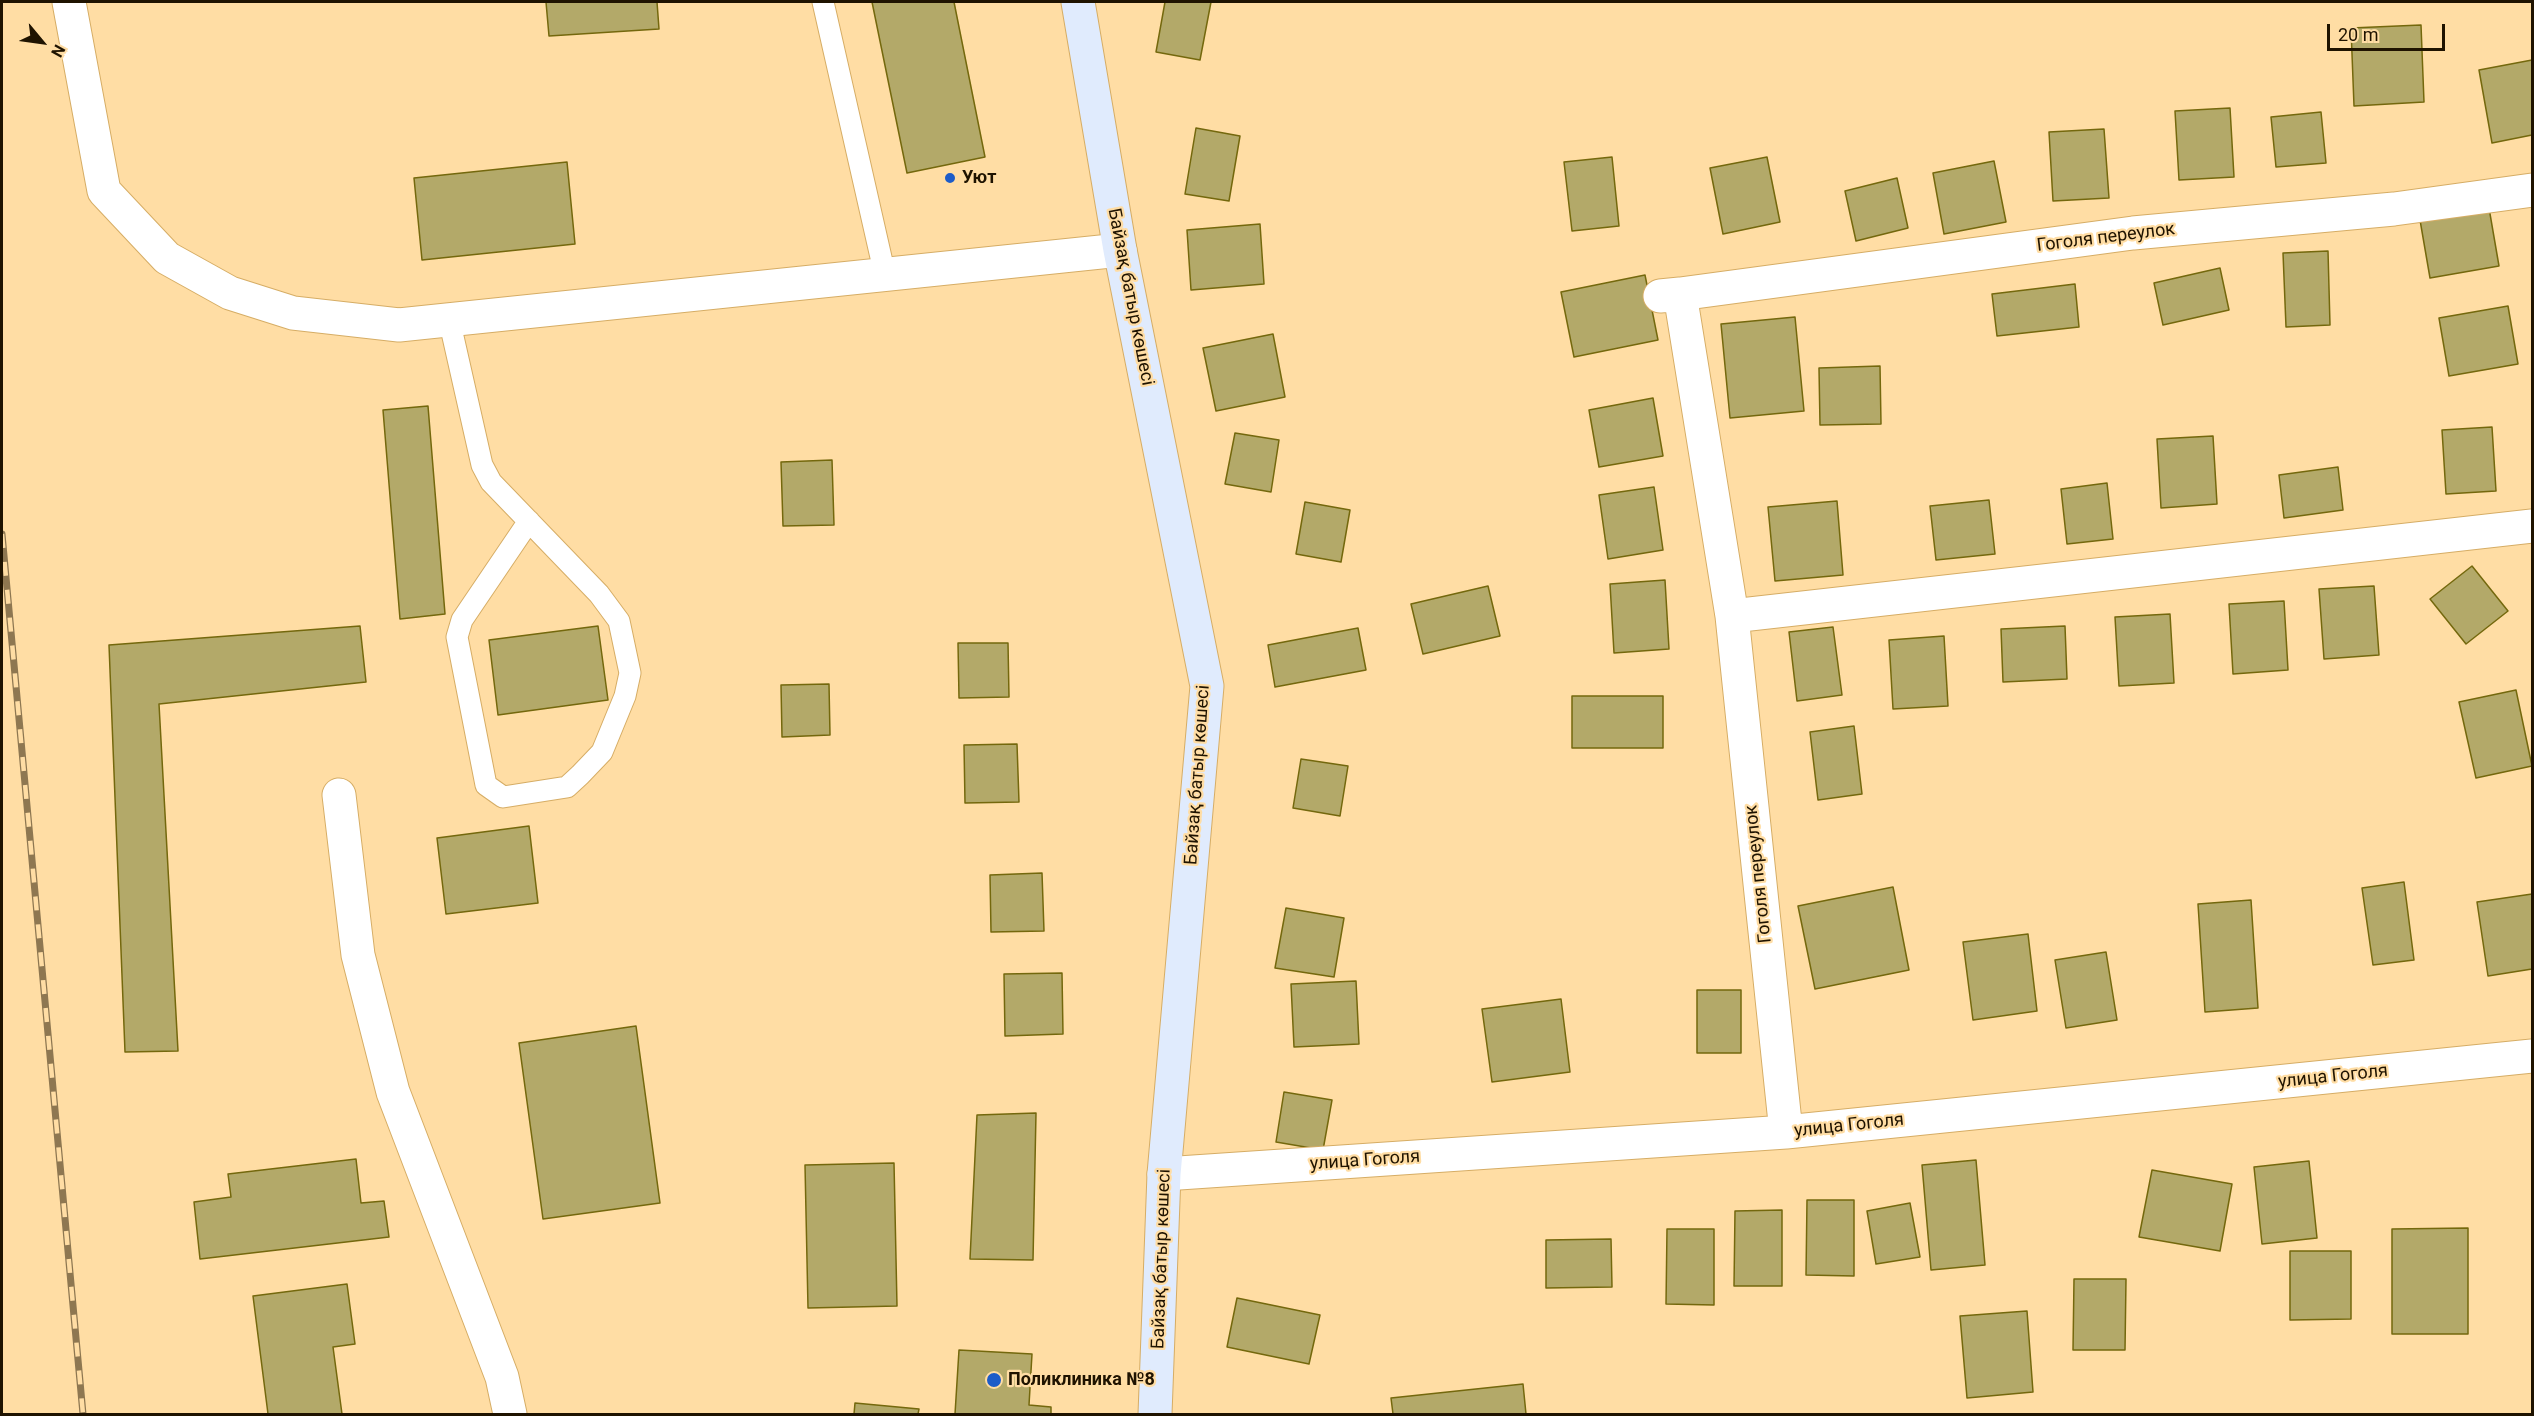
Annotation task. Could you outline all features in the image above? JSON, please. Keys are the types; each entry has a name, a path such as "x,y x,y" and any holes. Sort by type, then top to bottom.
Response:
{"main road":[{"name":"Байзақ батыр көшесі","path":"1078,2 1120,250 1207,686 1164,1174 1155,1414"}],"street":[{"path":"69,2 104,191 167,258 230,293 293,313 399,325 1120,250"},
{"name":"Гоголя переулок","path":"1786,1132 1732,616 1670,295 2133,233 2394,209 2532,190"},
{"path":"1732,616 2532,526"},
{"path":"339,795 358,955 393,1092 502,1377 510,1414"},
{"name":"улица Гоголя","path":"1164,1174 1786,1132 2532,1056"}],"lane":[{"path":"823,2 885,275"},
{"path":"449,319 482,465 491,482 529,521 599,594 619,621 630,673 625,696 602,752 580,775 567,787 503,797 486,785 457,637 462,620 529,521"}],"building":[{"path":"546,2 657,2 659,29 549,36"},
{"path":"872,2 954,2 985,157 907,173"},
{"path":"1165,2 1211,2 1200,60 1156,52"},
{"path":"2421,25 2424,102 2354,106 2351,28"},
{"path":"2532,60 2532,135 2492,143 2479,70"},
{"path":"2230,108 2234,177 2179,180 2175,111"},
{"path":"2321,112 2326,163 2276,167 2271,117"},
{"path":"1196,128 1240,136 1229,201 1185,194"},
{"path":"2104,129 2109,198 2053,201 2049,132"},
{"path":"1612,157 1619,226 1572,231 1564,162"},
{"path":"1767,157 1780,222 1723,234 1710,168"},
{"path":"1994,161 2006,222 1944,234 1933,173"},
{"path":"567,162 575,244 422,260 414,178"},
{"path":"1897,178 1908,228 1856,241 1845,191"},
{"path":"2489,208 2499,266 2430,278 2420,220"},
{"path":"1260,224 1264,284 1191,290 1187,230"},
{"path":"2328,251 2330,325 2286,327 2283,253"},
{"path":"2220,268 2229,310 2163,325 2154,283"},
{"path":"1645,275 1658,340 1574,357 1561,292"},
{"path":"2075,284 2079,327 1997,336 1992,294"},
{"path":"2508,306 2518,364 2449,376 2439,318"},
{"path":"1795,317 1804,411 1730,418 1721,324"},
{"path":"1273,334 1285,397 1216,411 1203,348"},
{"path":"1880,366 1881,424 1820,425 1819,368"},
{"path":"1653,398 1663,456 1599,467 1589,410"},
{"path":"428,406 445,614 400,619 383,410"},
{"path":"2492,427 2496,491 2446,494 2442,430"},
{"path":"1235,433 1279,440 1271,492 1225,484"},
{"path":"2213,436 2217,504 2161,508 2157,439"},
{"path":"832,460 834,525 783,526 781,462"},
{"path":"2338,467 2343,510 2284,518 2279,475"},
{"path":"2107,483 2113,539 2067,544 2061,489"},
{"path":"1654,487 1663,550 1608,559 1599,495"},
{"path":"1989,500 1995,554 1936,560 1930,506"},
{"path":"1837,501 1843,575 1775,581 1768,507"},
{"path":"1305,502 1350,510 1341,562 1296,554"},
{"path":"2472,566 2508,611 2466,644 2430,599"},
{"path":"1665,580 1669,649 1614,653 1610,584"},
{"path":"1488,586 1500,636 1423,654 1411,604"},
{"path":"2374,586 2379,655 2324,659 2319,589"},
{"path":"2284,601 2288,670 2233,674 2229,604"},
{"path":"2170,614 2174,683 2119,686 2115,617"},
{"path":"360,626 366,682 159,704 178,1051 125,1052 109,645"},
{"path":"598,626 608,700 498,715 489,640"},
{"path":"2065,626 2067,679 2003,682 2001,629"},
{"path":"1833,627 1842,695 1797,701 1789,632"},
{"path":"1358,628 1366,670 1275,687 1268,645"},
{"path":"1944,636 1948,706 1893,709 1889,640"},
{"path":"958,643 1008,643 1009,697 959,698"},
{"path":"829,684 830,735 782,737 781,685"},
{"path":"2516,690 2532,766 2476,778 2459,702"},
{"path":"1572,696 1663,696 1663,748 1572,748"},
{"path":"1854,726 1862,794 1818,800 1810,732"},
{"path":"1017,744 1019,802 965,803 964,745"},
{"path":"1301,759 1348,766 1340,816 1293,808"},
{"path":"529,826 538,903 446,914 437,838"},
{"path":"1042,873 1044,931 991,932 990,875"},
{"path":"2404,882 2414,960 2373,965 2362,888"},
{"path":"1893,887 1909,970 1815,989 1798,906"},
{"path":"2532,894 2532,969 2488,976 2477,902"},
{"path":"2251,900 2258,1008 2205,1012 2198,904"},
{"path":"1286,908 1344,918 1334,977 1275,968"},
{"path":"2028,934 2037,1011 1973,1020 1963,942"},
{"path":"2106,952 2117,1020 2066,1028 2055,960"},
{"path":"1062,973 1063,1034 1005,1036 1004,974"},
{"path":"1356,981 1359,1044 1294,1047 1291,984"},
{"path":"1697,990 1741,990 1741,1053 1697,1053"},
{"path":"1561,999 1570,1072 1492,1082 1482,1009"},
{"path":"636,1026 660,1203 543,1219 519,1043"},
{"path":"1284,1092 1332,1100 1323,1150 1276,1142"},
{"path":"1036,1113 1033,1260 970,1259 977,1115"},
{"path":"356,1159 361,1203 384,1201 389,1237 200,1259 194,1202 231,1197 228,1174"},
{"path":"1976,1160 1985,1265 1931,1270 1922,1165"},
{"path":"2309,1161 2317,1238 2262,1244 2254,1167"},
{"path":"894,1163 897,1306 808,1308 805,1165"},
{"path":"2152,1170 2232,1184 2220,1251 2139,1237"},
{"path":"1807,1200 1854,1200 1854,1276 1806,1275"},
{"path":"1910,1203 1920,1257 1876,1264 1867,1211"},
{"path":"1782,1210 1782,1286 1734,1286 1735,1211"},
{"path":"2468,1228 2468,1334 2392,1334 2392,1229"},
{"path":"1667,1229 1714,1229 1714,1305 1666,1304"},
{"path":"1611,1239 1612,1287 1546,1288 1546,1240"},
{"path":"2290,1251 2351,1251 2351,1319 2290,1320"},
{"path":"2074,1279 2126,1279 2125,1350 2073,1350"},
{"path":"347,1284 355,1344 333,1347 342,1414 268,1414 253,1296"},
{"path":"1237,1298 1320,1315 1309,1364 1227,1347"},
{"path":"2027,1311 2033,1392 1967,1398 1960,1316"},
{"name":"Поликлиника №8","path":"959,1350 1032,1354 1029,1405 1051,1407 1051,1414 955,1414"},
{"path":"1523,1384 1526,1414 1393,1414 1391,1398"},
{"path":"855,1403 919,1409 918,1414 854,1414"}],"railway":[{"path":"2,534 83,1414"}],"place":[{"name":"Уют","path":"950,178"},
{"name":"Поликлиника №8","path":"994,1380"}]}
